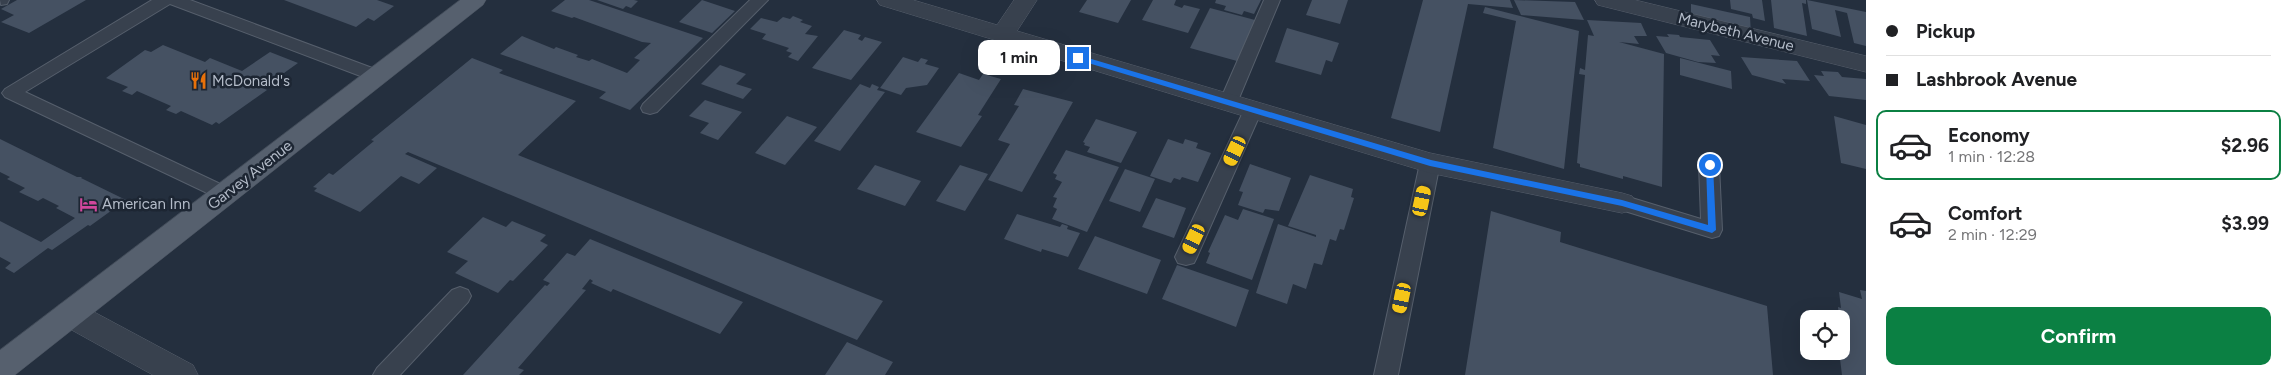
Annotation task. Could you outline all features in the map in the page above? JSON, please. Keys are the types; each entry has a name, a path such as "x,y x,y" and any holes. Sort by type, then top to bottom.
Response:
{"main road":[{"name":"Garvey Avenue","path":"0,368 473,0"}],"street":[{"path":"888,0 1430,163 1622,203"},
{"path":"1002,35 1026,0"},
{"name":"Marybeth Avenue","path":"1606,0 1866,64"},
{"path":"70,314 182,375"}],"lane":[{"path":"164,0 11,93 224,194"},
{"path":"175,0 377,76"},
{"path":"650,108 760,0"},
{"path":"1228,103 1272,0"},
{"path":"1186,257 1253,110"},
{"path":"1386,375 1430,163"},
{"path":"1622,203 1712,230 1710,165"},
{"path":"385,375 460,296"}],"building":[{"path":"17,0 86,0 29,33 1,22 14,15 1,9"},
{"path":"284,0 377,0 394,6 374,21 368,18 356,27"},
{"path":"565,0 589,0 703,38 630,110 599,98 606,92 500,54 522,36 554,49 556,47 578,55 576,57 589,61 592,59 627,73 640,60 634,58 651,43 642,42 574,17 551,11"},
{"path":"597,0 638,1 631,8 626,6 623,9"},
{"path":"702,0 735,11 712,33 679,22"},
{"path":"1087,0 1131,0 1118,23 1079,12"},
{"path":"1153,0 1176,0 1174,5 1182,8 1184,5 1200,9 1188,33 1142,20"},
{"path":"1216,0 1261,0 1254,14 1244,11 1242,15 1224,10 1226,6 1215,3"},
{"path":"1312,0 1348,0 1340,24 1306,15"},
{"path":"1423,0 1510,0 1513,8 1468,4 1440,132 1391,118"},
{"path":"1514,0 1575,2 1584,20 1521,15"},
{"path":"1730,0 1762,0 1765,21 1753,18 1752,14 1731,9"},
{"path":"1771,0 1806,0 1806,4 1802,3 1807,36 1774,28"},
{"path":"1807,0 1866,12 1866,46 1854,43 1847,13 1835,10 1841,37 1812,29"},
{"path":"1691,4 1750,17 1751,34 1691,20"},
{"path":"1485,7 1579,31 1564,169 1493,148 1516,21 1483,13"},
{"path":"1210,8 1255,20 1237,61 1190,48"},
{"path":"793,16 803,20 800,22 812,26 805,34 818,36 798,61 788,57 792,53 786,51 789,48 762,39 766,34 750,29 761,18 777,22 783,17 790,19"},
{"path":"1587,20 1641,23 1647,36 1634,36 1639,44 1619,42 1664,54 1662,187 1580,167 1580,164 1577,163 1585,75 1579,74 1580,68 1585,70 1588,35 1594,36"},
{"path":"1287,28 1339,43 1332,62 1326,60 1321,75 1275,62"},
{"path":"844,30 861,35 858,39 862,41 865,37 882,42 851,80 812,68"},
{"path":"1667,34 1710,40 1720,56 1711,55 1716,63 1698,62 1666,53 1656,36 1669,37"},
{"path":"163,45 205,62 210,58 242,71 270,52 298,63 263,88 267,90 219,124 216,122 212,125 181,111 176,114 166,110 171,106 137,91 132,95 122,91 128,87 106,78 145,50 151,52"},
{"path":"903,57 918,62 921,58 928,60 925,64 939,68 927,85 906,88 901,95 880,88"},
{"path":"1741,57 1797,61 1810,81 1782,79 1786,84 1752,75"},
{"path":"472,58 503,70 499,73 576,101 518,155 883,301 857,340 408,152 405,154 437,168 419,184 401,176 360,212 314,191 317,188 313,187 329,173 333,175 374,141 371,140"},
{"path":"1680,58 1731,71 1732,89 1680,75"},
{"path":"720,65 746,74 736,84 752,89 743,99 701,84"},
{"path":"1821,71 1838,72 1842,77 1866,79 1866,100 1829,96 1814,75 1824,76"},
{"path":"959,73 979,80 983,74 1001,79 978,115 982,116 961,147 916,132"},
{"path":"860,84 870,88 872,84 879,87 877,90 885,92 840,151 814,141"},
{"path":"1023,89 1073,102 1022,192 988,180 1010,144 998,140 1019,106 1014,105"},
{"path":"705,100 742,112 718,140 700,133 709,123 689,116"},
{"path":"787,116 817,127 785,165 755,153"},
{"path":"1834,116 1866,125 1866,169 1841,163"},
{"path":"1096,119 1137,132 1121,163 1087,152 1090,147 1084,145 1085,143 1083,142"},
{"name":"American Inn","path":"0,139 77,177 82,177 126,200 52,250 48,248 14,273 5,268 11,263 0,257 0,221 41,242 75,218 56,208 59,206 43,198 38,201 19,192 25,188 7,179 10,177 0,172"},
{"path":"1168,139 1183,144 1185,139 1198,143 1196,148 1211,153 1198,182 1182,177 1180,180 1174,178 1171,183 1150,176"},
{"path":"1066,150 1119,167 1087,232 1052,219 1057,209 1053,207 1057,198 1053,197 1062,182 1055,179 1057,175 1053,173"},
{"path":"1250,164 1291,178 1279,211 1265,209 1263,213 1238,205 1243,192 1239,191"},
{"path":"875,165 921,181 905,206 857,189"},
{"path":"960,165 988,174 965,211 936,201"},
{"path":"1125,169 1155,179 1140,212 1109,201"},
{"path":"1310,175 1353,189 1351,197 1354,198 1344,230 1340,229 1336,241 1330,239 1322,265 1314,263 1306,289 1293,284 1287,304 1256,293 1278,224 1316,237 1316,235 1288,226"},
{"path":"1156,198 1186,208 1174,238 1142,227"},
{"path":"1243,209 1274,219 1252,280 1206,263 1210,253 1208,252 1225,215 1238,220"},
{"path":"1491,211 1561,232 1560,242 1767,306 1773,375 1465,375"},
{"path":"1017,214 1060,227 1062,224 1068,226 1067,229 1080,233 1068,257 1042,249 1041,252 1004,239"},
{"path":"483,217 506,227 512,221 546,235 540,241 548,245 513,281 510,280 498,293 455,273 468,261 447,252"},
{"path":"1095,236 1161,260 1147,294 1078,269"},
{"path":"590,239 743,302 720,334 613,289 611,292 591,283 593,281 590,279 582,289 586,290 518,368 524,370 519,375 463,375 545,285 547,286 550,283 543,280 567,253 575,256"},
{"path":"1177,265 1249,290 1236,327 1162,299"},
{"path":"1860,290 1866,291 1866,375 1842,375 1840,360 1850,360 1850,310 1838,310 1838,307 1841,308 1839,292 1862,299"},
{"path":"847,342 893,362 885,375 825,375"}],"place":[{"name":"McDonald's","path":"198,81"},
{"name":"American Inn","path":"88,204"}],"route":[{"path":"1078,58 1430,163 1622,203 1712,230 1710,165"}]}
